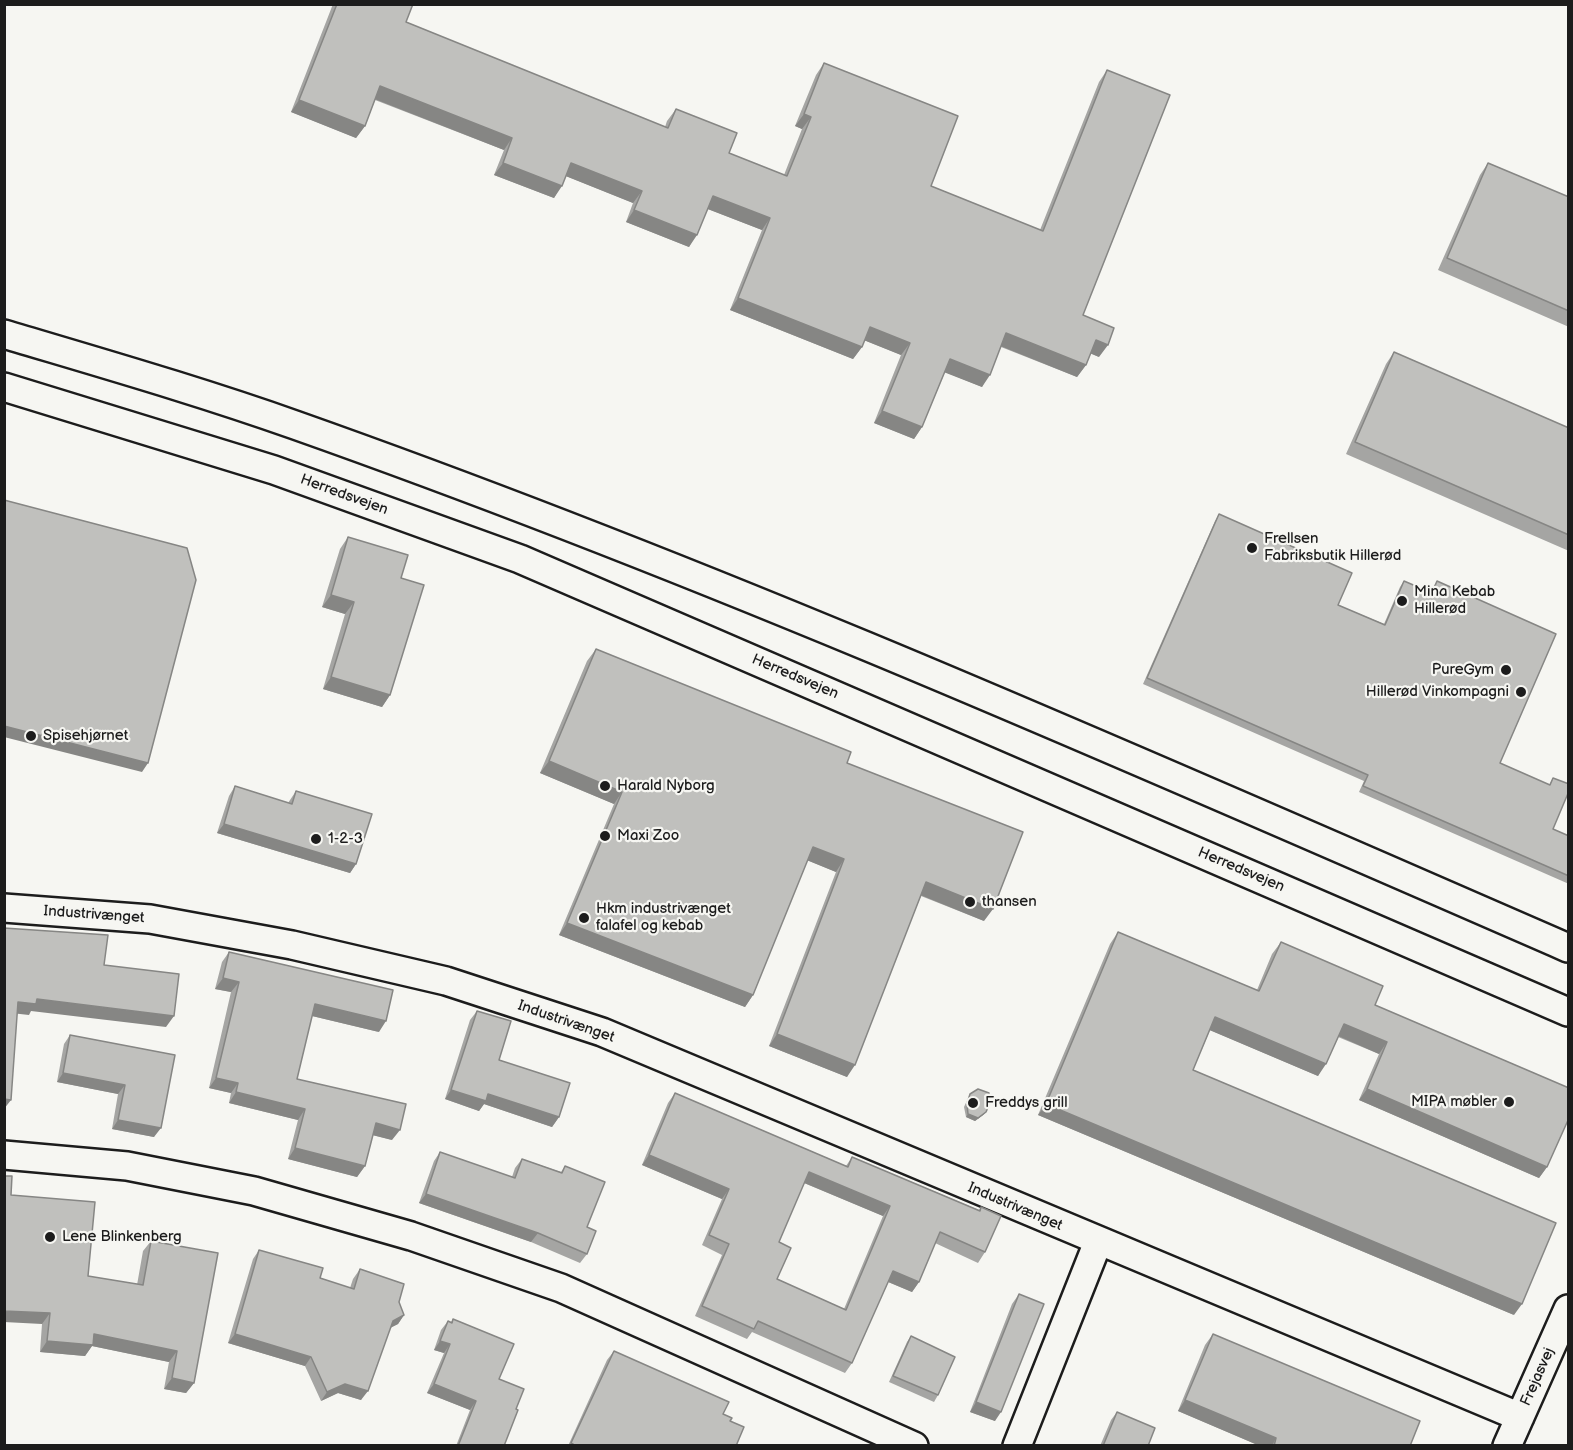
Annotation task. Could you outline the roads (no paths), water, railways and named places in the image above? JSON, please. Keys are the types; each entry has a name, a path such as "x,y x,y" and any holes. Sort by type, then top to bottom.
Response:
{"street":[{"path":"4,334 290,423 529,510 854,638 1569,948"},
{"name":"Herredsvejen","path":"4,387 274,470 520,558 1569,1012"},
{"name":"Industrivænget","path":"4,908 150,919 292,945 446,981 602,1032 1098,1242 1520,1417"},
{"path":"4,1155 127,1166 254,1191 411,1236 561,1288 914,1446"},
{"path":"1017,1446 1098,1242"},
{"name":"Frejasvej","path":"1507,1446 1569,1309"}],"place":[{"name":"Frellsen Fabriksbutik Hillerød","path":"1252,548"},
{"name":"Mina Kebab Hillerød","path":"1402,601"},
{"name":"PureGym","path":"1506,670"},
{"name":"Hillerød Vinkompagni","path":"1521,692"},
{"name":"Spisehjørnet","path":"31,736"},
{"name":"Harald Nyborg","path":"605,786"},
{"name":"Maxi Zoo","path":"605,836"},
{"name":"1-2-3","path":"316,839"},
{"name":"thansen","path":"970,902"},
{"name":"Hkm industrivænget falafel og kebab","path":"584,918"},
{"name":"MIPA møbler","path":"1509,1102"},
{"name":"Freddys grill","path":"973,1103"},
{"name":"Lene Blinkenberg","path":"50,1237"}]}
